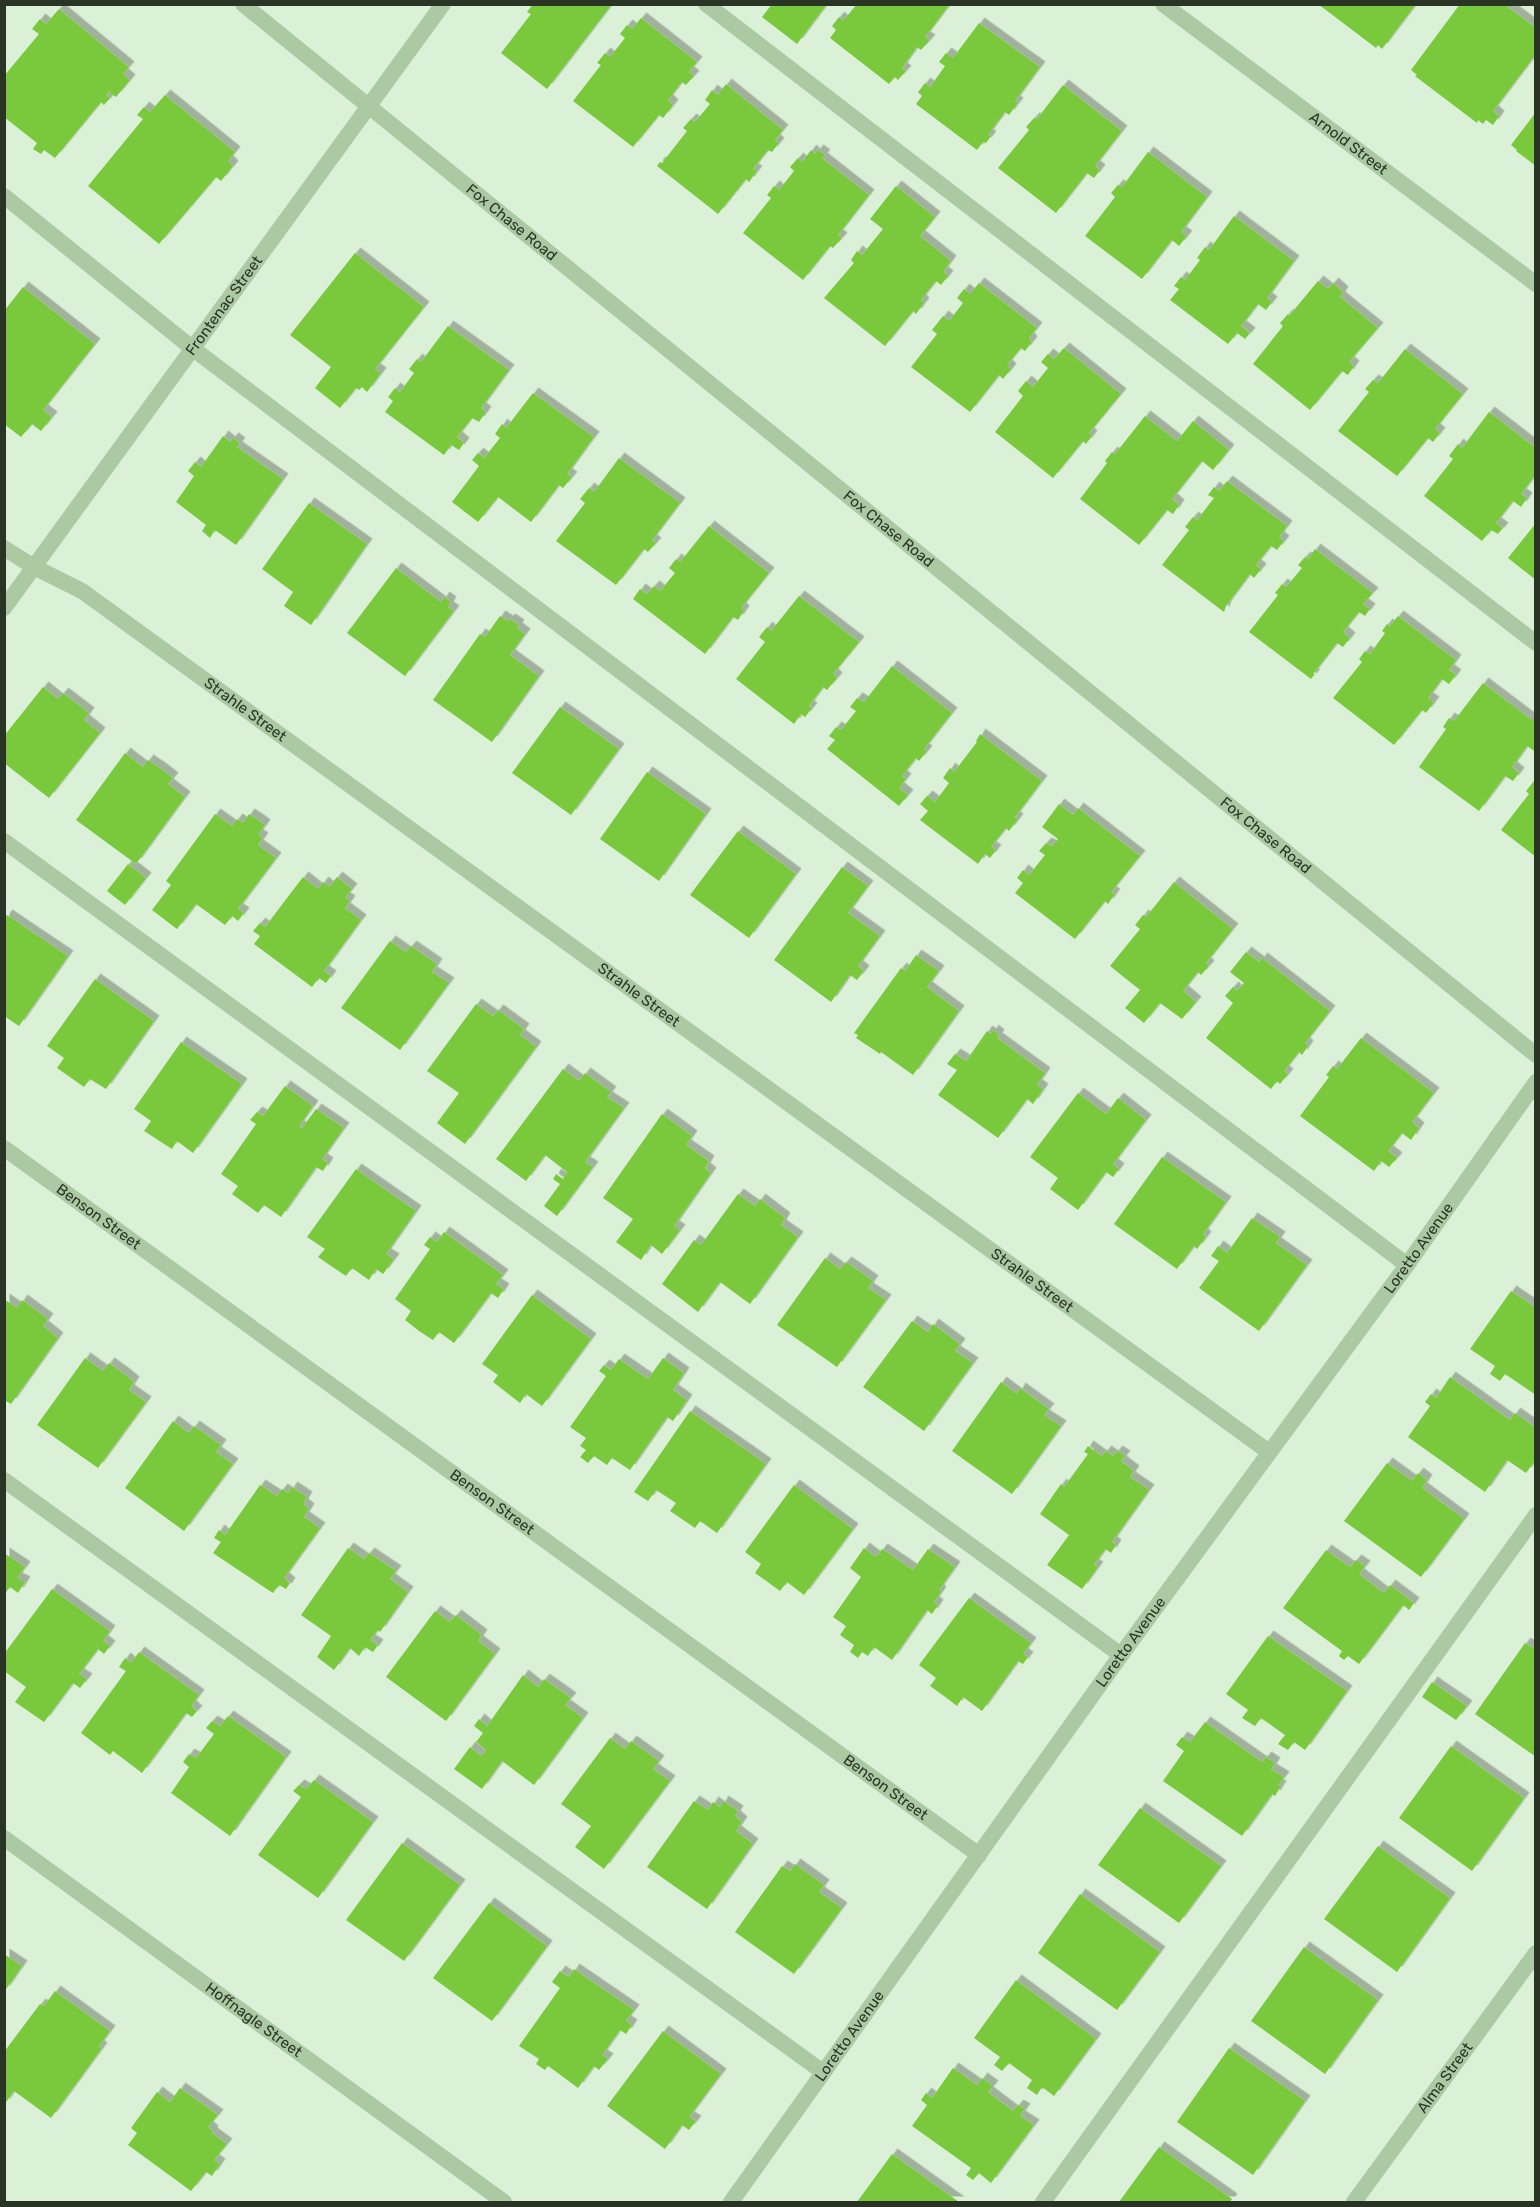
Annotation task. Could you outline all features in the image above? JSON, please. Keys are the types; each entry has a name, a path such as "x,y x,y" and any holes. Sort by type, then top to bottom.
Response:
{"street":[{"name":"Fox Chase Road","path":"243,4 1536,1055"},
{"name":"Frontenac Street","path":"4,608 443,4"},
{"path":"706,4 1536,644"},
{"name":"Arnold Street","path":"1163,4 1536,284"},
{"path":"4,196 192,348 1407,1264"},
{"name":"Strahle Street","path":"4,548 34,567 82,591 1269,1452"},
{"path":"4,841 1121,1655"},
{"name":"Loretto Avenue","path":"731,2202 1121,1655 1407,1264 1536,1082"},
{"name":"Benson Street","path":"4,1148 979,1856"},
{"path":"4,1480 823,2072"},
{"path":"1043,2202 1536,1515"},
{"name":"Hoffnagle Street","path":"4,1838 504,2202"},
{"name":"Alma Street","path":"1354,2202 1536,1953"}],"building":[{"path":"533,4 612,4 547,89 501,53 531,14 527,12"},
{"path":"772,4 827,4 797,44 762,17"},
{"path":"857,4 950,4 925,37 930,40 921,50 917,47 902,68 906,71 898,80 895,77 889,84 830,38 836,30 832,26 839,17 843,21"},
{"path":"1318,4 1416,4 1382,49 1378,45 1376,48"},
{"path":"1460,4 1504,4 1536,28 1536,54 1493,111 1499,116 1493,125 1486,120 1483,124 1478,120 1477,123 1415,76 1417,75 1411,70"},
{"path":"59,9 129,67 123,74 130,80 116,97 109,92 106,95 110,98 104,105 101,102 55,158 44,150 41,154 33,149 37,143 4,117 4,76 39,34 32,29 40,19 46,24"},
{"path":"641,18 697,62 689,72 694,76 686,85 682,82 668,100 673,105 663,118 659,115 633,147 573,101 601,65 597,63 605,53 610,57 625,38 620,34 627,25 632,29"},
{"path":"979,23 1040,67 1015,101 1018,103 1009,115 1005,112 988,135 991,136 986,143 983,142 977,150 916,104 922,96 918,92 925,83 930,87 945,66 939,62 946,53 953,58"},
{"path":"726,84 783,130 775,140 779,143 772,152 768,150 753,169 757,171 749,182 746,179 718,214 657,166 660,162 662,163 687,131 683,128 691,119 695,122 710,104 705,100 712,90 718,95"},
{"path":"1063,85 1122,131 1095,166 1100,170 1094,178 1087,173 1056,213 998,168 1029,130 1026,127 1034,118 1037,119"},
{"path":"165,95 235,152 228,161 233,166 221,181 216,177 159,244 88,186 143,119 137,115 144,107 150,112"},
{"path":"1536,112 1536,166 1511,145"},
{"path":"811,150 815,154 818,150 825,155 822,158 869,195 838,235 842,238 833,248 830,246 803,280 743,233 771,198 767,195 774,186 779,190 794,171 790,167 798,158 802,162"},
{"path":"1148,152 1207,197 1181,232 1187,236 1179,246 1172,240 1142,279 1085,236 1115,197 1111,193 1118,185 1122,187"},
{"path":"896,186 935,217 920,236 951,261 943,272 948,276 941,285 936,281 921,300 924,303 916,314 913,311 885,346 824,298 854,263 851,260 857,251 862,255 883,229 870,219"},
{"path":"1234,216 1294,261 1267,298 1272,302 1266,310 1258,304 1241,326 1250,333 1245,339 1237,333 1228,344 1170,300 1179,289 1174,286 1181,277 1185,280 1200,260 1197,258 1205,247 1209,250"},
{"path":"355,253 424,307 375,369 381,373 367,392 362,387 359,390 356,388 340,408 315,388 331,367 290,335"},
{"path":"1318,281 1328,289 1333,283 1343,292 1340,297 1378,328 1349,362 1354,366 1348,375 1342,371 1310,410 1253,364 1283,326 1280,323 1288,314 1289,316"},
{"path":"979,283 1037,328 1029,338 1032,342 1025,351 1021,348 1007,365 1011,369 1003,379 999,375 970,412 911,367 937,334 932,330 943,316 949,321 963,303 957,298 964,289 970,294"},
{"path":"23,287 95,344 43,410 52,417 41,431 32,424 21,437 4,424 4,311"},
{"path":"448,326 509,370 481,408 486,412 479,422 472,418 457,437 464,443 459,450 451,445 444,455 385,412 393,401 388,397 395,388 400,392 414,373 409,369 417,359 421,362"},
{"path":"1064,348 1121,394 1089,433 1092,436 1086,444 1083,441 1053,478 995,432 1023,396 1018,391 1026,381 1033,387 1048,368 1041,362 1048,354 1054,359"},
{"path":"1405,349 1463,394 1435,429 1440,433 1433,442 1428,438 1397,476 1338,431 1369,392 1365,389 1373,380 1378,383"},
{"path":"533,393 594,437 567,474 572,477 563,488 559,485 531,522 498,497 478,522 452,502 479,466 472,460 478,453 484,458 500,438 495,434 502,424 506,428"},
{"path":"1489,412 1536,448 1536,474 1521,494 1527,498 1521,507 1513,501 1496,523 1503,528 1498,534 1491,530 1482,541 1424,496 1453,459 1449,456 1458,444 1462,448"},
{"path":"1145,416 1177,441 1193,421 1229,450 1213,470 1202,461 1172,499 1179,505 1173,514 1167,510 1139,545 1080,499 1107,463 1105,461 1112,452 1115,454"},
{"path":"223,436 230,442 233,438 240,443 237,447 283,479 236,545 215,530 210,538 202,531 206,525 176,502 194,476 188,471 195,462 201,467"},
{"path":"619,458 680,503 652,540 656,543 648,552 644,549 616,585 556,541 585,503 580,499 589,488 594,492"},
{"path":"1227,481 1287,526 1279,537 1284,541 1277,550 1271,546 1256,565 1261,569 1254,578 1250,574 1224,612 1162,565 1189,530 1185,527 1193,517 1197,520 1214,498 1208,495 1214,487 1219,491"},
{"path":"309,503 367,544 311,625 284,606 293,592 262,569"},
{"path":"1536,523 1536,580 1508,558"},
{"path":"709,526 769,573 741,608 744,611 738,620 733,617 705,654 633,599 640,589 647,594 654,586 660,591 675,573 669,568 676,559 680,562"},
{"path":"1315,549 1373,593 1363,604 1370,609 1365,616 1359,612 1343,632 1350,638 1343,647 1337,643 1311,679 1249,632 1278,595 1275,593 1282,584 1286,587 1302,568 1298,565 1305,557 1308,559"},
{"path":"396,568 441,602 444,597 451,602 448,607 454,611 405,676 347,633"},
{"path":"799,596 859,642 833,674 837,678 827,690 823,687 809,706 812,708 805,717 801,714 794,724 736,679 765,642 759,637 767,627 771,631"},
{"path":"500,616 519,625 517,628 525,634 510,655 539,676 492,742 433,700 480,634 485,637"},
{"path":"1398,616 1456,660 1449,670 1456,675 1449,684 1442,679 1428,698 1434,702 1426,713 1422,710 1394,745 1333,698 1362,662 1359,659 1365,651 1370,654 1385,633 1382,631 1387,624 1390,626"},
{"path":"892,666 952,713 924,749 927,751 919,761 916,758 902,776 906,779 899,788 908,795 899,806 827,749 835,740 829,736 836,727 841,730 856,711 850,707 857,698 864,702"},
{"path":"1483,683 1536,723 1534,739 1536,740 1536,752 1527,746 1512,767 1519,773 1513,781 1505,776 1479,811 1419,767 1446,729 1443,727 1449,718 1454,721"},
{"path":"43,687 58,699 63,693 89,713 84,720 100,733 49,798 4,763 4,736"},
{"path":"560,707 619,749 571,815 512,773"},
{"path":"980,734 1042,781 1015,817 1018,819 1009,831 1006,828 991,847 996,850 990,858 985,854 978,864 920,820 928,811 920,804 927,796 935,802 949,783 943,778 950,768 954,772 977,742"},
{"path":"125,753 143,767 148,760 160,768 173,778 168,784 185,797 136,864 76,820"},
{"path":"647,772 706,814 659,881 600,839"},
{"path":"1534,781 1536,783 1536,857 1501,830 1529,794 1526,791"},
{"path":"1059,804 1073,815 1078,808 1140,856 1111,892 1115,894 1108,904 1105,901 1075,939 1015,893 1023,883 1017,878 1023,870 1029,875 1045,855 1039,851 1046,843 1052,846 1058,839 1042,827"},
{"path":"215,814 232,826 237,819 243,823 249,814 257,819 265,825 258,835 263,838 258,845 276,858 238,909 244,913 238,921 232,916 225,925 196,904 177,929 152,910 171,885 166,881"},
{"path":"738,831 796,874 749,938 690,895"},
{"path":"128,864 146,878 125,905 107,891"},
{"path":"842,867 868,886 848,913 880,936 858,966 864,971 857,980 850,975 831,1002 774,960"},
{"path":"303,877 318,889 323,882 329,887 337,877 352,889 345,898 350,901 345,908 361,920 324,971 331,976 326,983 319,978 312,987 254,944 260,936 253,931 260,923 265,927"},
{"path":"1174,882 1233,929 1206,963 1209,966 1201,975 1198,972 1183,991 1196,1002 1182,1019 1160,1003 1144,1023 1125,1008 1140,990 1110,966 1140,929 1135,925 1143,915 1146,917"},
{"path":"7,915 68,956 19,1026 4,1016 4,919"},
{"path":"390,941 406,952 411,946 437,964 432,972 449,983 400,1050 341,1008"},
{"path":"1246,952 1259,962 1262,958 1330,1011 1305,1043 1308,1046 1302,1055 1299,1052 1284,1071 1288,1074 1280,1084 1277,1081 1271,1089 1206,1038 1233,1003 1225,996 1233,987 1237,991 1244,983 1230,972"},
{"path":"916,955 939,971 927,987 959,1011 913,1075 881,1052 880,1054 856,1038 858,1035 854,1033 901,968 905,971"},
{"path":"95,979 154,1021 106,1089 90,1079 84,1087 57,1068 64,1058 47,1046"},
{"path":"476,1004 493,1016 498,1010 524,1029 520,1035 536,1047 465,1144 437,1123 459,1093 427,1071"},
{"path":"993,1030 999,1035 997,1038 1045,1073 1037,1085 1043,1089 1033,1104 1027,1099 998,1138 938,1095 957,1070 947,1064 955,1054 966,1061 987,1031 991,1034"},
{"path":"1361,1038 1434,1093 1412,1122 1419,1128 1411,1140 1402,1133 1388,1151 1397,1158 1389,1167 1381,1161 1374,1171 1300,1116 1329,1077 1326,1075 1333,1066 1337,1069"},
{"path":"181,1042 242,1084 193,1153 177,1141 172,1149 144,1131 151,1121 134,1109"},
{"path":"563,1069 579,1081 585,1073 611,1092 607,1097 624,1108 585,1162 593,1167 557,1216 544,1206 560,1184 553,1179 556,1174 563,1179 567,1172 545,1155 526,1181 496,1159"},
{"path":"285,1086 313,1106 299,1126 302,1128 316,1109 344,1128 322,1159 328,1163 323,1171 316,1167 281,1217 264,1205 258,1213 232,1194 238,1186 221,1174 256,1124 250,1120 257,1112 263,1116"},
{"path":"1078,1093 1106,1114 1118,1098 1146,1120 1113,1164 1119,1169 1113,1177 1106,1172 1078,1210 1050,1189 1058,1178 1030,1157"},
{"path":"662,1114 692,1136 686,1145 709,1161 705,1168 711,1173 674,1226 680,1230 662,1254 651,1245 641,1260 616,1242 633,1219 603,1198"},
{"path":"1162,1157 1226,1202 1203,1234 1206,1237 1197,1249 1194,1246 1177,1269 1114,1224"},
{"path":"356,1169 416,1211 386,1254 394,1259 383,1274 376,1269 369,1280 352,1268 346,1276 318,1257 325,1249 307,1237"},
{"path":"738,1194 755,1206 760,1199 785,1218 781,1225 798,1237 750,1304 720,1282 698,1312 662,1284 694,1240 701,1245"},
{"path":"1252,1218 1280,1237 1276,1243 1307,1265 1259,1331 1199,1288 1219,1261 1211,1256 1218,1246 1227,1253"},
{"path":"444,1232 503,1275 496,1284 504,1289 498,1298 491,1293 454,1343 439,1332 433,1340 419,1331 405,1320 411,1311 395,1299 430,1249 424,1245 430,1237 437,1242"},
{"path":"825,1258 840,1269 846,1262 862,1273 873,1281 868,1288 886,1300 837,1367 777,1325"},
{"path":"1511,1291 1536,1308 1536,1395 1505,1374 1500,1381 1490,1374 1495,1366 1470,1349"},
{"path":"532,1295 591,1339 542,1406 526,1394 520,1403 493,1382 498,1375 482,1364"},
{"path":"4,1299 17,1308 22,1300 48,1319 43,1326 58,1338 11,1404 4,1400"},
{"path":"912,1321 928,1332 933,1324 960,1344 955,1351 973,1363 924,1431 863,1387"},
{"path":"85,1358 103,1371 109,1363 123,1373 134,1382 129,1390 146,1402 98,1468 37,1425"},
{"path":"663,1358 684,1373 673,1390 687,1400 673,1421 667,1417 630,1470 612,1458 607,1465 594,1456 588,1463 580,1457 586,1450 580,1446 586,1438 570,1427 606,1376 599,1371 604,1365 611,1370 619,1359 648,1379"},
{"path":"1450,1377 1510,1420 1515,1413 1536,1428 1536,1459 1526,1473 1507,1460 1485,1492 1408,1437 1430,1406 1425,1402 1431,1394 1436,1398"},
{"path":"1001,1382 1017,1394 1020,1388 1049,1409 1044,1415 1061,1426 1012,1494 952,1451"},
{"path":"690,1411 766,1464 717,1533 700,1521 695,1528 670,1511 676,1503 656,1490 648,1501 634,1492"},
{"path":"173,1421 189,1433 194,1426 221,1445 216,1452 233,1464 184,1531 125,1488"},
{"path":"1088,1446 1102,1456 1106,1451 1113,1456 1117,1451 1125,1456 1121,1461 1134,1471 1130,1477 1149,1490 1112,1542 1116,1545 1111,1553 1105,1549 1094,1565 1098,1567 1082,1589 1047,1565 1069,1535 1040,1514 1061,1484 1064,1487 1088,1454 1084,1452"},
{"path":"1387,1463 1412,1481 1418,1473 1427,1480 1422,1488 1464,1519 1421,1577 1344,1521"},
{"path":"260,1485 277,1496 282,1489 288,1493 292,1487 307,1497 303,1504 309,1509 304,1517 320,1528 284,1578 290,1583 286,1589 279,1585 273,1593 213,1553 221,1542 214,1538 219,1530 225,1535"},
{"path":"794,1485 853,1529 804,1595 787,1582 780,1591 755,1573 761,1564 745,1552"},
{"path":"348,1548 364,1559 369,1553 396,1571 390,1579 408,1592 380,1632 378,1630 370,1640 378,1645 373,1652 365,1647 359,1656 350,1648 334,1670 317,1657 331,1636 301,1615"},
{"path":"864,1548 876,1557 882,1549 913,1570 928,1549 955,1567 939,1590 941,1592 934,1602 938,1605 932,1614 927,1610 892,1660 874,1647 868,1656 862,1652 858,1658 850,1652 854,1645 840,1635 846,1626 833,1617 861,1577 850,1568"},
{"path":"1326,1550 1350,1567 1356,1560 1365,1566 1359,1574 1384,1593 1390,1585 1414,1603 1409,1610 1403,1605 1359,1664 1348,1656 1344,1660 1339,1656 1342,1651 1283,1608"},
{"path":"4,1553 25,1567 17,1578 25,1582 18,1593 10,1587 4,1595"},
{"path":"52,1589 110,1631 103,1641 110,1646 104,1654 98,1649 79,1674 87,1679 80,1688 73,1683 44,1722 15,1702 26,1687 4,1671 4,1654"},
{"path":"969,1598 1031,1643 1023,1654 1028,1657 1023,1664 1018,1661 982,1711 963,1697 957,1706 930,1686 936,1678 919,1665"},
{"path":"435,1611 450,1622 456,1615 482,1635 478,1641 495,1654 446,1721 386,1677"},
{"path":"1268,1636 1347,1691 1305,1750 1294,1742 1288,1750 1278,1744 1285,1735 1261,1718 1255,1726 1242,1718 1248,1710 1226,1694"},
{"path":"1525,1643 1536,1650 1536,1757 1475,1714"},
{"path":"139,1652 199,1695 191,1706 197,1711 192,1717 186,1713 142,1773 113,1751 110,1755 81,1733 126,1671 119,1667 125,1658 131,1663"},
{"path":"523,1675 538,1687 544,1679 571,1698 565,1705 583,1718 534,1785 502,1761 482,1789 454,1769 470,1747 481,1756 486,1750 476,1742 483,1733 474,1726 479,1719 487,1726"},
{"path":"1432,1682 1467,1706 1456,1720 1422,1697"},
{"path":"228,1716 286,1757 230,1836 171,1793 189,1767 183,1762 189,1754 196,1758 214,1734 206,1728 212,1721 220,1726"},
{"path":"1205,1722 1262,1762 1266,1757 1275,1763 1271,1769 1284,1777 1278,1785 1281,1786 1275,1796 1272,1794 1242,1836 1163,1781 1184,1751 1176,1745 1182,1737 1190,1742"},
{"path":"610,1738 625,1749 631,1741 659,1761 653,1769 670,1781 604,1869 575,1847 591,1826 561,1804"},
{"path":"1451,1746 1524,1798 1472,1871 1399,1818"},
{"path":"314,1780 373,1822 318,1898 258,1855 301,1797 293,1791 299,1785 306,1789"},
{"path":"694,1801 708,1810 713,1802 720,1807 723,1801 738,1811 735,1816 742,1822 736,1831 753,1844 707,1909 647,1867"},
{"path":"1140,1808 1221,1866 1179,1923 1098,1865"},
{"path":"402,1843 460,1885 404,1961 346,1920"},
{"path":"1378,1846 1450,1898 1397,1972 1324,1919"},
{"path":"795,1864 824,1885 819,1892 842,1908 794,1974 735,1932 782,1866 790,1871"},
{"path":"1080,1894 1160,1952 1117,2010 1038,1953"},
{"path":"489,1903 547,1946 492,2021 433,1978"},
{"path":"1304,1947 1378,2000 1325,2074 1251,2021"},
{"path":"4,1954 22,1966 4,1992"},
{"path":"574,1969 634,2010 626,2021 632,2025 626,2034 620,2030 602,2055 608,2059 599,2070 594,2066 578,2088 548,2066 545,2070 536,2064 539,2059 519,2046 560,1988 552,1982 560,1971 569,1977"},
{"path":"1016,1980 1096,2039 1054,2096 1042,2087 1037,2095 1027,2088 1032,2080 1009,2063 1002,2071 994,2065 1000,2057 974,2038"},
{"path":"55,1991 110,2031 99,2046 102,2048 51,2118 14,2091 4,2105 4,2052 40,2004 44,2006"},
{"path":"663,2031 721,2074 689,2117 696,2121 689,2130 682,2125 665,2149 607,2106"},
{"path":"1229,2048 1305,2101 1253,2175 1177,2122"},
{"path":"953,2068 977,2085 982,2078 993,2086 988,2092 1013,2111 1018,2105 1025,2109 1020,2116 1034,2125 991,2183 979,2173 973,2180 966,2175 971,2168 912,2126 927,2105 921,2100 926,2093 932,2098"},
{"path":"180,2088 218,2115 208,2127 213,2131 212,2133 227,2144 214,2160 220,2164 212,2176 206,2172 191,2191 128,2145 137,2133 131,2128 157,2092 170,2102"},
{"path":"1159,2147 1232,2199 1230,2202 1119,2202"},
{"path":"892,2154 959,2202 857,2202"}]}
